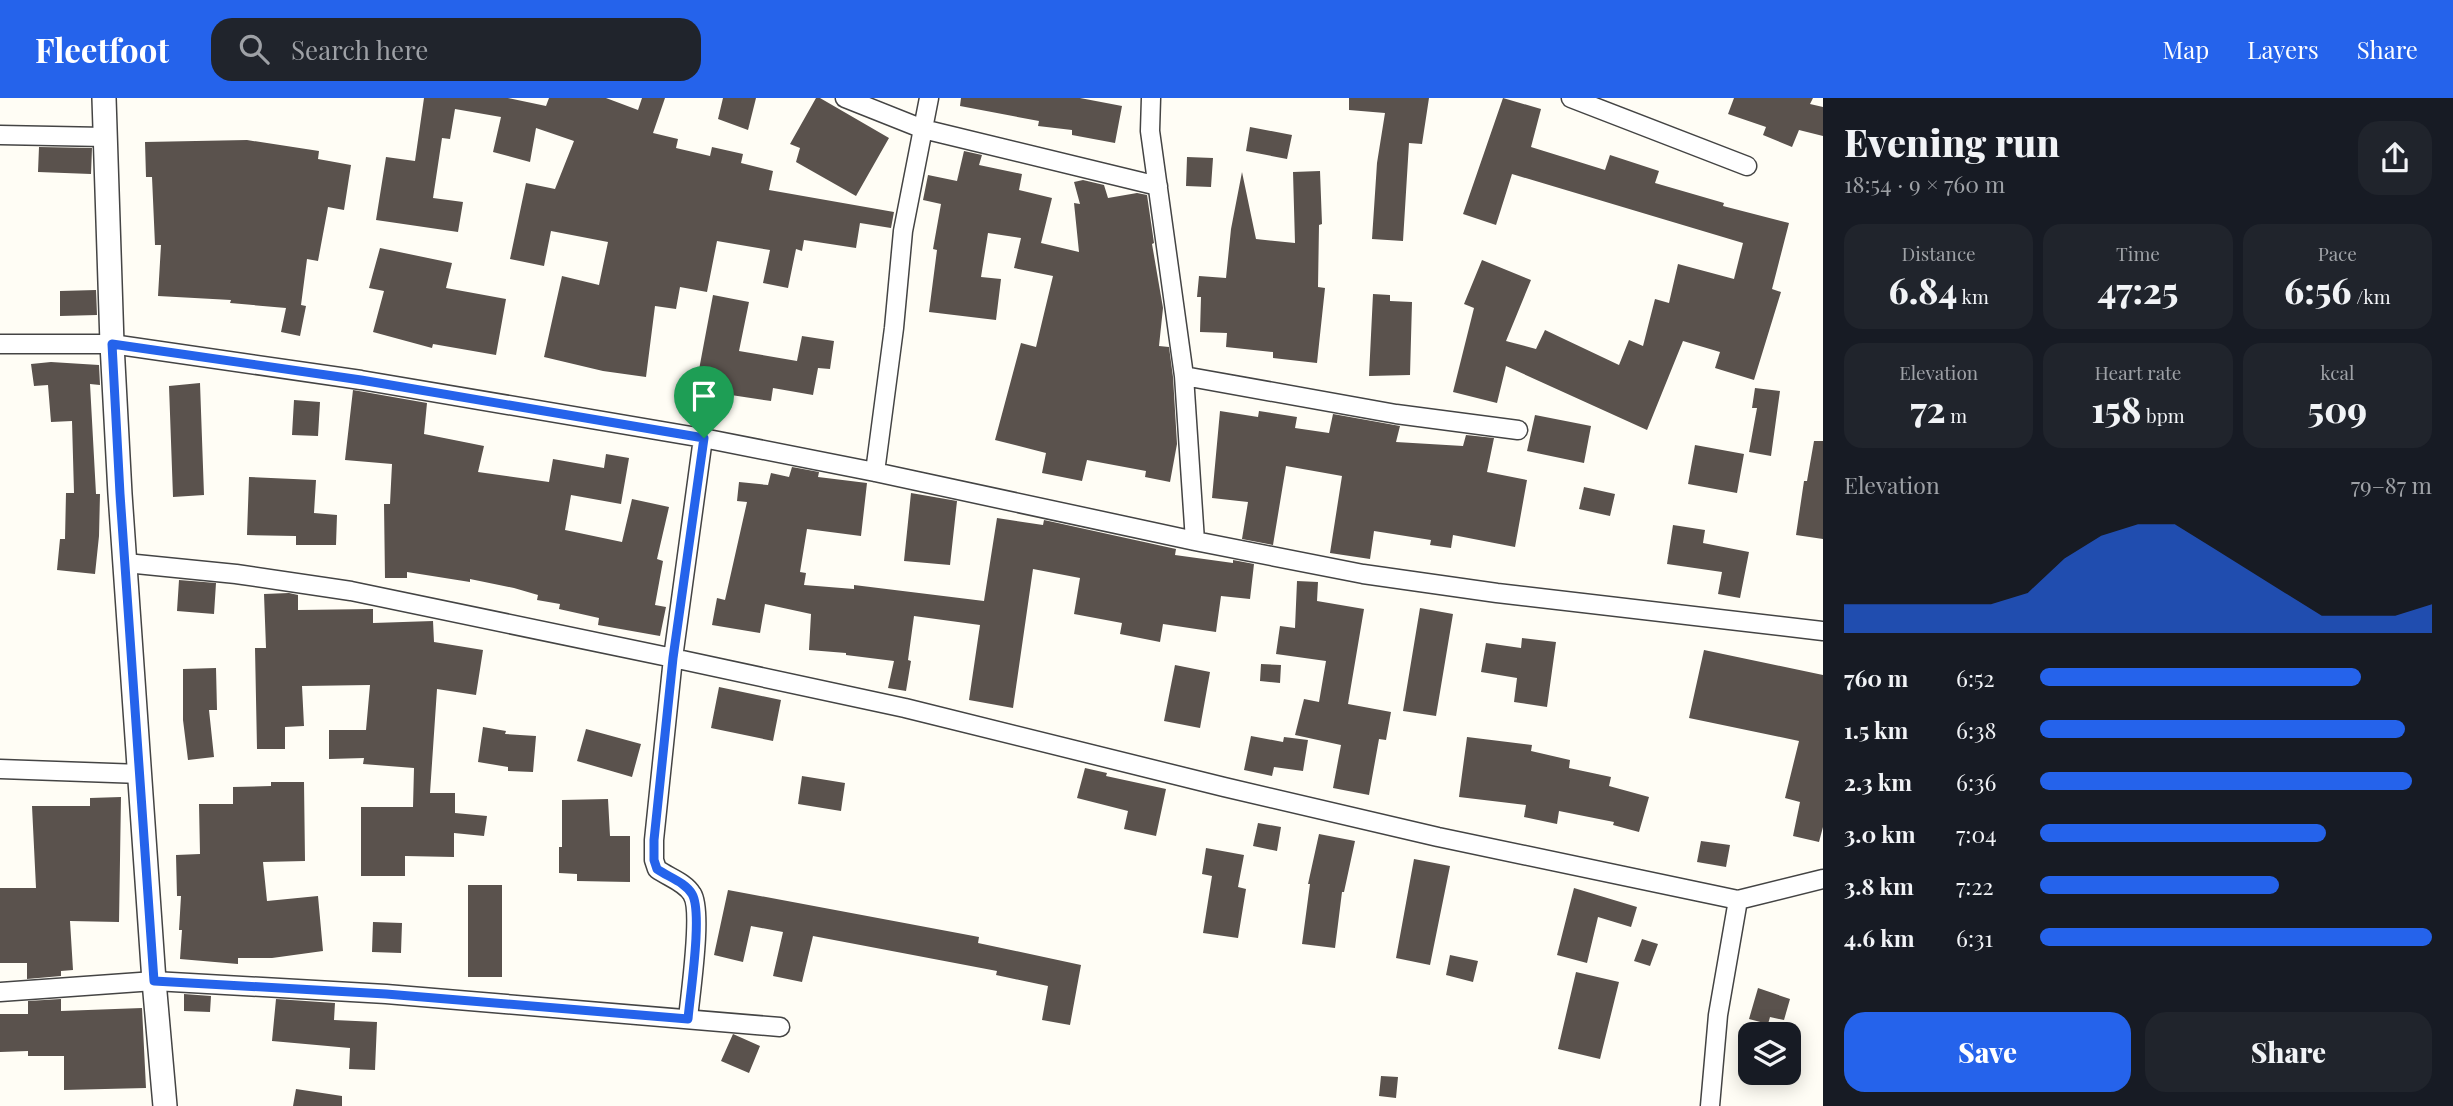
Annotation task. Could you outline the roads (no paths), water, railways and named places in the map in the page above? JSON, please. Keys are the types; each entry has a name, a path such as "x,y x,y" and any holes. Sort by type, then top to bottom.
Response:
{"street":[{"path":"104,98 112,344 154,981 165,1106"},
{"path":"845,98 923,129 1158,186"},
{"path":"875,472 894,328 903,231 929,98"},
{"path":"1151,98 1150,131 1184,376 1195,541"},
{"path":"1571,98 1747,166"},
{"path":"0,135 105,137"},
{"path":"0,344 112,344 361,380 704,438 1363,574 1497,593 1823,631"},
{"path":"1184,376 1396,414 1518,430"},
{"path":"688,1019 697,912 692,894 657,869 654,840 673,658 704,438"},
{"path":"126,563 236,574 351,591 673,658 905,708 1210,784 1438,837 1738,900 1823,878"},
{"path":"0,769 141,774"},
{"path":"1710,1106 1717,1015 1738,900"},
{"path":"0,992 154,981 386,994 780,1027"}]}
